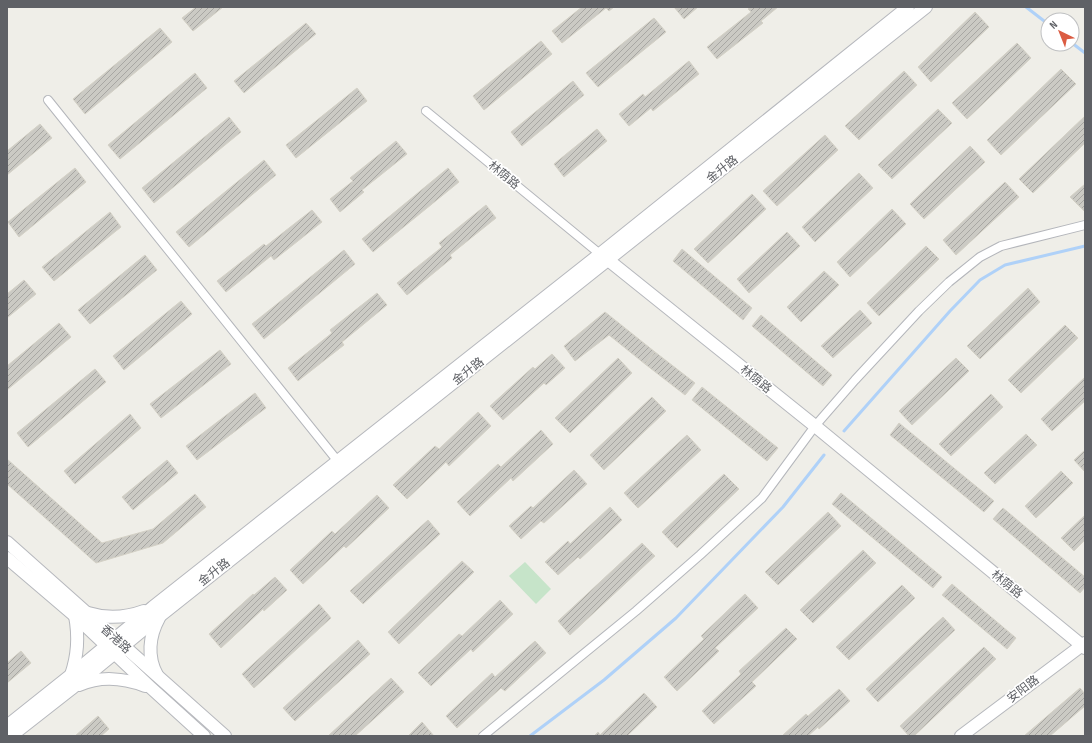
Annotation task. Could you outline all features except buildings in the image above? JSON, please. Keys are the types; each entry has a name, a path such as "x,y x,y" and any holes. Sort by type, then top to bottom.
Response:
{"main road":[{"name":"金升路","path":"604,257 908,7"},
{"name":"金升路","path":"11,736 71,689 115,646 157,611 604,257 926,7"},
{"name":"林荫路","path":"604,257 815,426 1084,645"},
{"name":"香港路","path":"7,542 115,646 150,687 204,736"},
{"name":"香港路","path":"7,558 81,614"},
{"path":"71,676 77,656 81,614 115,617 157,611 150,642 152,662 160,679"},
{"name":"安阳路","path":"961,736 1084,645"},
{"name":"金升路","path":"7,726 71,676 115,646"},
{"name":"香港路","path":"115,646 160,679 225,736"},
{"path":"71,689 96,680 110,679 130,681 150,687"}],"street":[{"path":"48,100 341,466"},
{"name":"林荫路","path":"426,111 604,257"},
{"path":"483,736 636,611 762,498 815,426 919,311 949,282 980,257 1002,246 1085,225"}],"green space":[{"path":"525,562 551,589 536,604 509,576"}],"waterway":[{"path":"1026,7 1040,18"},
{"path":"1080,49 1085,53"},
{"path":"844,431 950,311 980,280 1005,265 1085,246"},
{"path":"530,736 604,680 676,618 783,507 824,455"}]}
